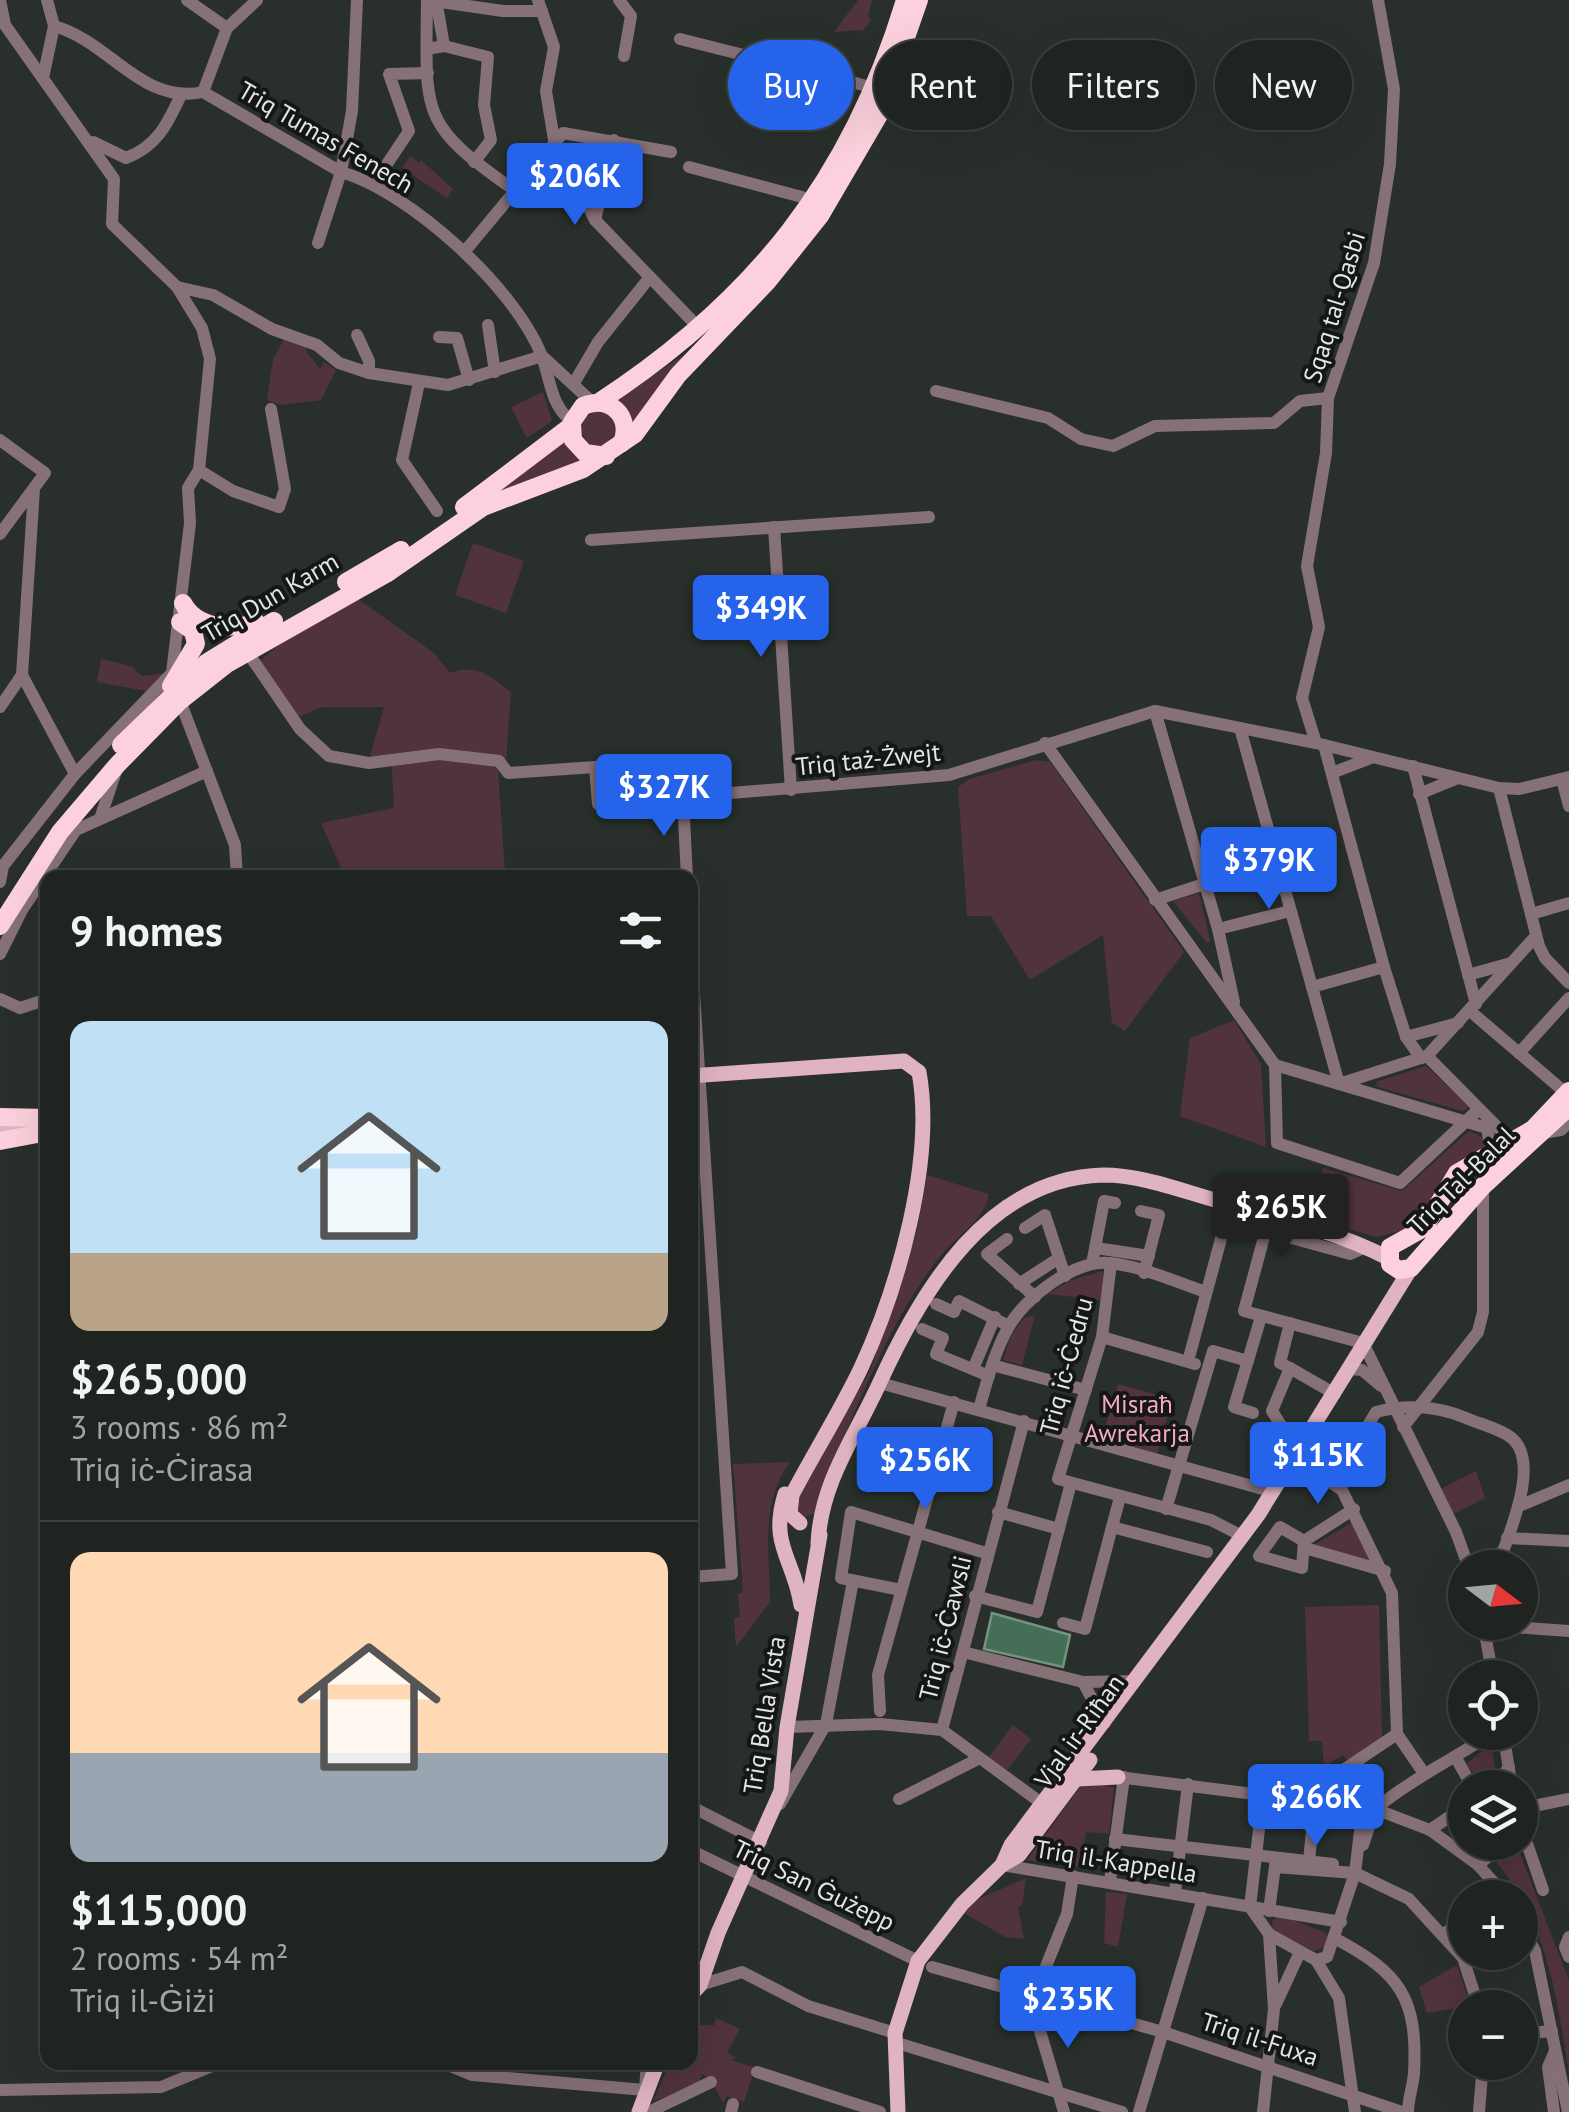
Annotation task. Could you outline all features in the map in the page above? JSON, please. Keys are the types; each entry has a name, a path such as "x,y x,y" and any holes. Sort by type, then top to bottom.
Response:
{"highway":[{"name":"Triq Dun Karm","path":"0,904 50,826 172,700 246,650 386,574 484,506 606,456 634,434 678,375 768,281 820,216 879,115 920,0"},
{"name":"Triq Dun Karm","path":"0,926 60,832 206,662 388,559 571,424 576,412 668,356 758,271 839,159 882,77 902,5"},
{"path":"596,402 613,406 623,417 622,443"},
{"path":"571,424 578,448 593,456 606,456"},
{"path":"183,602 189,614 212,625 237,628 278,619"},
{"path":"172,700 196,644 193,631 180,622"},
{"name":"Triq Tal-Balal","path":"1394,1252 1424,1228 1457,1173 1533,1129 1565,1090"},
{"path":"0,1117 40,1120"},
{"name":"Triq Tal-Balal","path":"1413,1265 1483,1186 1561,1124"},
{"path":"0,1141 40,1134"},
{"path":"1415,1248 1413,1265 1399,1270 1394,1252 1415,1248"}],"main road":[{"path":"698,1076 904,1061 920,1072 924,1094 912,1211 862,1366 792,1496 790,1514 808,1521"},
{"path":"0,1128 40,1122"},
{"name":"Triq Bella Vista","path":"808,1521 930,1285 965,1240 1033,1195 1077,1178 1106,1175 1140,1179 1268,1223 1394,1252"},
{"name":"Vjal ir-Riħan","path":"1385,1311 1394,1277 1394,1252"},
{"name":"Vjal ir-Riħan","path":"1002,1865 1012,1845 1242,1536 1413,1265"},
{"name":"Triq Bella Vista","path":"698,1984 781,1791 787,1727 816,1549 849,1445"},
{"path":"808,1521 816,1549 796,1560 780,1547 778,1515 786,1491 815,1451"},
{"path":"780,1547 782,1530 808,1521"},
{"name":"Triq Bella Vista","path":"780,1547 798,1588 804,1619"},
{"name":"Vjal ir-Riħan","path":"896,2109 894,2037 925,1964 962,1904 1002,1865 1020,1855 1168,1649 1185,1616"},
{"path":"1094,1754 1100,1766 1121,1777"},
{"path":"1077,1778 1121,1777"},
{"path":"638,2112 654,2070"}],"street":[{"path":"0,0 5,25 91,141 114,179 112,224 176,287 213,296 272,329 316,346 340,363 370,374 448,385 542,356"},
{"path":"43,78 54,26 47,0"},
{"path":"188,0 227,28"},
{"path":"318,242 341,172 352,111 357,0"},
{"path":"619,0 632,16 624,56"},
{"name":"Sqaq tal-Qasbi","path":"1378,0 1394,89 1383,225 1352,336 1328,398 1326,453 1307,566 1318,628 1302,698 1332,773 1406,1038 1511,1140"},
{"path":"54,26 81,33 162,93 180,97 203,92 227,28 248,2"},
{"path":"432,2 540,6 554,47 546,91 554,140 595,220 700,329"},
{"path":"432,2 444,46"},
{"path":"432,2 427,49 434,115 445,136 514,190"},
{"path":"680,39 864,85"},
{"path":"427,49 444,46 488,57 484,104 490,140 474,162"},
{"path":"374,186 409,130 389,74 428,73"},
{"name":"Triq Tumas Fenech","path":"203,92 341,172 374,186 465,251 519,314 542,356 560,412 571,424"},
{"path":"91,141 126,158 142,152 152,146 180,97"},
{"path":"465,251 563,133 671,152"},
{"path":"595,220 614,140"},
{"path":"689,168 802,197"},
{"path":"574,383 598,342 650,277"},
{"name":"Triq Dun Karm","path":"0,882 1,865 75,774 172,673 190,523 188,488 199,470 210,359 202,328 176,287"},
{"path":"488,325 495,372"},
{"path":"356,335 369,361 370,374"},
{"path":"439,337 457,338 469,380"},
{"name":"Triq Tumas Fenech","path":"542,356 596,402"},
{"path":"419,382 415,410 409,412 402,460 437,511"},
{"path":"936,391 1048,418 1080,439 1113,446 1155,426 1274,422 1300,401 1328,398"},
{"path":"199,470 232,492 279,507 285,489 272,409"},
{"path":"0,440 46,473 0,534"},
{"path":"0,706 22,675 34,548 34,489"},
{"path":"590,540 929,518"},
{"path":"774,527 791,790"},
{"name":"Triq taż-Żwejt","path":"246,650 307,738 329,756 369,763 438,754 500,761 508,773 595,768 598,804 949,776 1155,710 1320,744 1498,788 1520,789 1565,778"},
{"path":"22,675 75,774"},
{"path":"172,700 207,771 235,845 237,870"},
{"path":"1155,710 1218,929 1235,1008"},
{"path":"1240,728 1339,1084"},
{"path":"1045,743 1275,1064 1277,1143 1400,1183 1479,1110"},
{"path":"1332,773 1374,758"},
{"name":"Triq Dun Karm","path":"101,816 118,764"},
{"path":"1414,766 1468,975 1469,1012 1565,1090"},
{"path":"49,870 76,830 207,771"},
{"path":"1419,794 1458,778"},
{"path":"1565,778 1569,806"},
{"path":"1498,788 1544,958 1569,982"},
{"path":"683,798 687,870"},
{"path":"0,954 40,883"},
{"path":"1156,900 1204,884"},
{"path":"1530,914 1569,904"},
{"path":"1218,929 1290,911"},
{"path":"1339,1084 1424,1058 1536,936"},
{"path":"1468,975 1513,962"},
{"path":"1312,988 1384,967"},
{"path":"1519,1052 1569,998"},
{"path":"0,1000 20,1008 40,1001"},
{"path":"1406,1038 1469,1012"},
{"path":"1275,1064 1487,1128 1491,1151"},
{"path":"698,1104 732,1574 698,1576"},
{"path":"1403,1427 1478,1332 1483,1312 1483,1186"},
{"path":"1092,1264 1104,1201 1115,1203"},
{"path":"1141,1212 1158,1215 1144,1273"},
{"path":"1025,1228 1045,1215 1065,1276"},
{"path":"1268,1223 1244,1311 1364,1343 1462,1550"},
{"path":"1102,1336 1192,1359 1222,1235"},
{"path":"1007,1239 986,1254 1035,1297"},
{"path":"1096,1248 1149,1256"},
{"path":"1019,1284 1059,1258"},
{"path":"979,1409 1009,1326 1035,1297 1065,1276 1092,1264 1110,1263 1206,1292"},
{"name":"Triq iċ-Ċedru","path":"975,1596 1037,1612 1059,1529 1072,1435 1102,1336 1110,1263"},
{"path":"936,1304 954,1312 959,1301 1009,1326"},
{"path":"1253,1413 1234,1407 1262,1316"},
{"path":"974,1369 995,1318"},
{"path":"1290,1323 1280,1362 1335,1394"},
{"path":"922,1330 943,1338 936,1354 974,1369 1086,1390"},
{"path":"1166,1509 1213,1351 1248,1361"},
{"path":"880,1383 1270,1491 1282,1427 1272,1412 1290,1368"},
{"path":"1350,1369 1362,1370 1386,1391"},
{"path":"880,1711 878,1675 954,1402"},
{"path":"1423,1772 1397,1734 1392,1592 1342,1490 1340,1472 1376,1412 1393,1408 1445,1410 1510,1436 1523,1468 1519,1506 1502,1550"},
{"name":"Triq iċ-Ċawsli","path":"942,1730 1024,1421"},
{"path":"930,1490 901,1482 914,1436 942,1444"},
{"path":"1308,1468 1342,1490"},
{"path":"1065,1481 1211,1520 1242,1536"},
{"path":"1519,1506 1569,1486"},
{"path":"1063,1623 1084,1629 1120,1496"},
{"path":"1354,1510 1305,1544 1385,1571"},
{"name":"Triq Bella Vista","path":"772,1818 826,1724 847,1579 850,1512 917,1532"},
{"path":"998,1512 1059,1529"},
{"path":"1112,1527 1206,1552"},
{"path":"917,1532 986,1554"},
{"path":"1496,1550 1504,1545 1569,1541"},
{"path":"847,1579 901,1590"},
{"path":"1538,1628 1569,1631"},
{"path":"964,1652 1082,1682 1135,1681"},
{"path":"1082,1682 1105,1723"},
{"path":"787,1727 826,1724 942,1730 1044,1805"},
{"path":"1300,1798 1397,1734"},
{"path":"1316,1960 1327,1957 1336,1940 1355,1870 1365,1807 1468,1750"},
{"path":"1507,1750 1509,1770"},
{"path":"899,1800 978,1758"},
{"path":"1456,1758 1463,1770"},
{"path":"1338,1776 1365,1807"},
{"path":"1110,1881 1121,1777 1365,1807 1430,1830 1478,1865 1490,1880"},
{"path":"1176,1892 1188,1784"},
{"path":"1263,1795 1250,1908 1269,1934 1316,1960 1339,1998 1355,2112"},
{"path":"1538,1803 1569,1799"},
{"path":"1310,1861 1315,1800"},
{"path":"698,1810 761,1842"},
{"path":"1430,1830 1448,1818"},
{"path":"1116,1839 1355,1870"},
{"name":"Triq San Ġużepp","path":"698,1854 925,1964"},
{"path":"1478,1865 1484,1860"},
{"path":"1533,1860 1543,1890"},
{"path":"1275,1862 1310,1861 1355,1870 1409,1899 1463,1958 1473,1990"},
{"path":"1269,1911 1275,1862"},
{"name":"Triq il-Kappella","path":"1002,1865 1341,1922"},
{"path":"1064,2112 1035,2014 1035,1994 1067,1914 1073,1876"},
{"path":"1139,2112 1203,1898"},
{"path":"1444,1934 1448,1931"},
{"path":"1263,2112 1274,2009 1269,1934"},
{"path":"1336,1940 1378,1962 1403,1992 1411,2019 1414,2074 1404,2111"},
{"path":"1274,2009 1300,1952"},
{"name":"Triq il-Fuxa","path":"925,1964 1164,2032 1404,2111"},
{"path":"1538,1964 1568,2112"},
{"path":"698,1990 742,1972 808,2006 1122,2112"},
{"path":"1538,2032 1552,2031"},
{"path":"1554,2112 1548,2067 1556,2050"},
{"path":"0,2090 161,2087 202,2070"},
{"path":"490,2070 645,2090 646,2070"},
{"path":"758,2072 879,2112 896,2109"},
{"path":"1479,2112 1482,2080"},
{"path":"650,2112 711,2082"}],"green space":[{"path":"858,0 872,0 868,16 871,21 863,30 834,32"},
{"path":"410,156 419,163 421,160 453,189 447,198 402,168"},
{"path":"285,337 305,344 320,369 324,362 336,370 321,400 281,405 267,400 273,360"},
{"path":"687,353 634,426 627,409 614,400"},
{"path":"543,392 552,421 527,438 511,407"},
{"path":"600,411 613,416 618,429 613,442 600,447 587,442 582,429 587,416"},
{"path":"567,437 585,460 477,505"},
{"path":"473,543 524,561 506,613 455,595"},
{"path":"358,599 434,653 450,673 476,670 511,693 506,759 499,760 498,771 505,870 342,870 321,823 394,808 391,757 370,756 384,707 322,707 296,718 260,661 294,632"},
{"path":"101,659 131,666 142,676 166,673 146,691 97,682"},
{"path":"1036,760 1050,762 1184,952 1125,1031 1112,1023 1103,935 1030,980 991,916 967,916 958,787 969,779"},
{"path":"1199,893 1210,941 1207,943 1173,901"},
{"path":"1234,1020 1261,1064 1266,1147 1180,1116 1190,1038"},
{"path":"1426,1066 1469,1107 1463,1111 1378,1087 1376,1082"},
{"path":"1469,1131 1484,1138 1484,1147 1455,1166 1419,1223 1408,1229 1376,1237 1310,1217 1323,1168 1402,1191"},
{"path":"927,1175 989,1194 986,1203 976,1220 938,1259 903,1311 860,1398 816,1512 807,1517 798,1514 795,1501 871,1369 917,1231"},
{"path":"1103,1271 1101,1300 1047,1294 1072,1280"},
{"path":"1035,1315 1022,1365 1003,1360 1011,1336 1024,1318"},
{"name":"Misraħ Awrekarja","path":"1118,1384 1172,1399 1156,1460 1100,1444"},
{"path":"790,1462 780,1478 770,1512 770,1602 736,1647 734,1618 740,1617 738,1594 743,1592 733,1464"},
{"path":"1476,1471 1485,1498 1451,1515 1439,1490"},
{"path":"1353,1522 1374,1563 1312,1546"},
{"path":"1379,1605 1382,1738 1348,1762 1343,1755 1324,1767 1322,1741 1309,1741 1305,1607"},
{"path":"1013,1725 1031,1739 1007,1770 989,1757"},
{"path":"1483,1750 1492,1750 1495,1770 1470,1770 1466,1764"},
{"path":"1095,1782 1114,1788 1109,1834 1086,1832 1080,1867 1027,1860 1080,1787"},
{"path":"1522,1860 1530,1880 1510,1880 1497,1863"},
{"path":"1026,1878 1022,1905 1018,1907 1024,1939 1005,1937 964,1913 974,1901"},
{"path":"1106,1892 1127,1894 1118,1947 1104,1943"},
{"path":"1538,1900 1569,1980 1569,2073 1554,1989 1539,1936"},
{"path":"1280,1915 1326,1933 1329,1939 1325,1947 1314,1951 1273,1930 1272,1921"},
{"path":"1448,1970 1459,1970 1466,1990 1448,1990 1448,2010 1427,2013 1419,1987"},
{"path":"716,2018 740,2029 727,2053 736,2057 731,2060 755,2068 744,2102 727,2096 723,2103 714,2086 717,2083 702,2074 698,2086 653,2101 667,2070 698,2070 698,2025 714,2025"}],"shaded area":[{"path":"992,1613 1070,1635 1063,1667 984,1649"}]}
